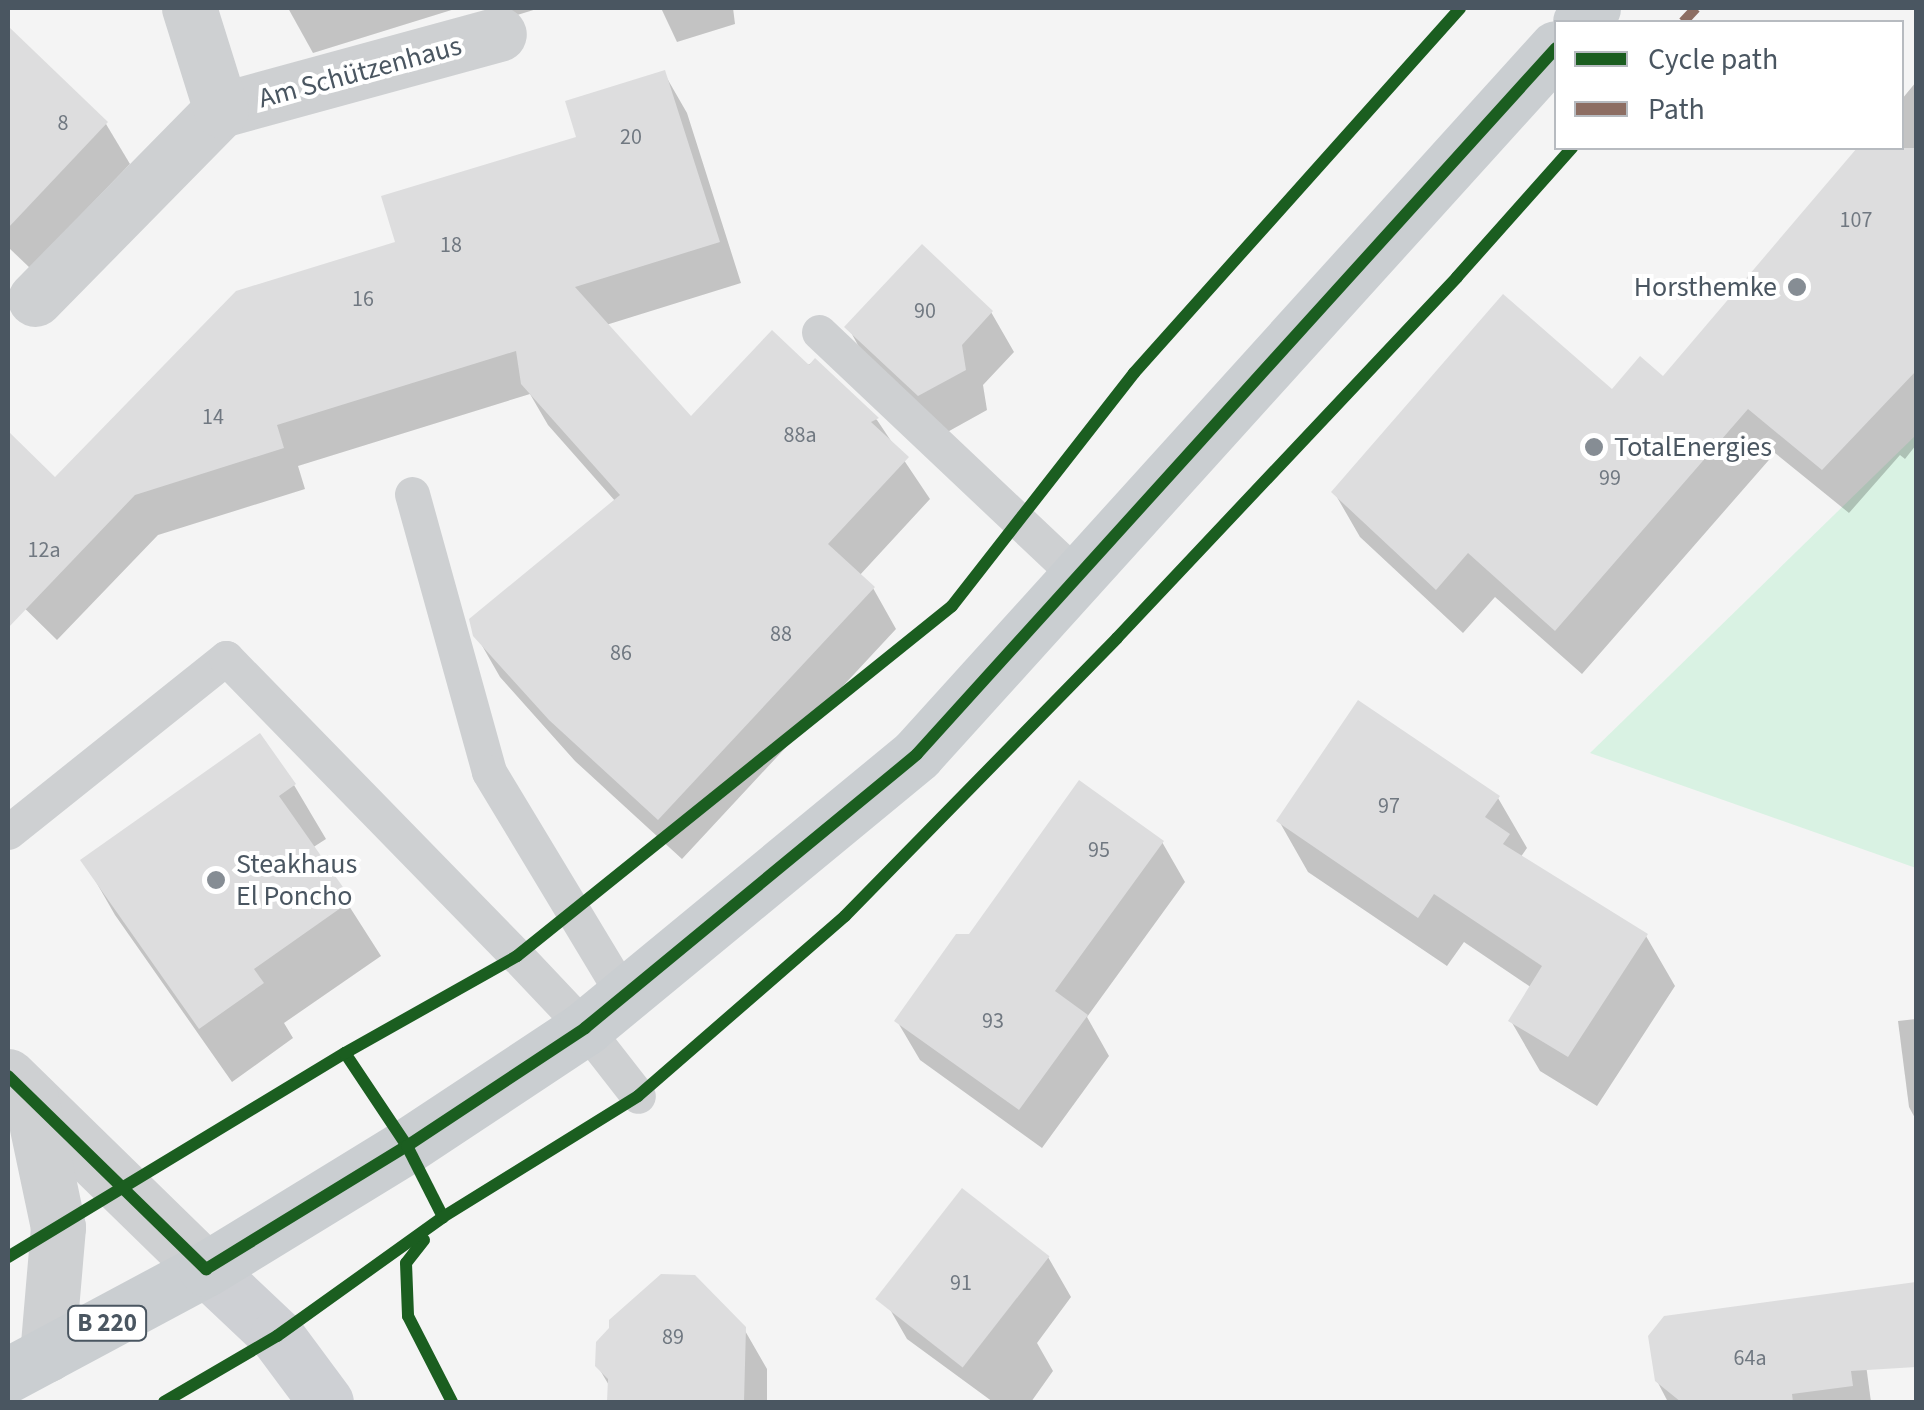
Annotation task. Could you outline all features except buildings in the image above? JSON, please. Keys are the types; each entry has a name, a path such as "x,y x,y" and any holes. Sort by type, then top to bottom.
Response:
{"main road":[{"name":"B 220","path":"27,1365 206,1269 407,1146 604,1012 916,754 1554,50"},
{"path":"206,1269 277,1336 326,1402"}],"street":[{"name":"Am Schützenhaus","path":"189,8 221,110"},
{"name":"Am Schützenhaus","path":"36,299 221,110 499,34"},
{"path":"19,1088 206,1269"},
{"path":"19,1088 58,1226 27,1365"}],"lane":[{"path":"820,332 1078,577"},
{"path":"412,494 489,772 604,1012 638,1096"},
{"path":"8,832 226,658 604,1012"}],"green space":[{"path":"1916,435 1916,868 1590,753"}],"marked path":[{"path":"1685,20 1696,8"}],"cycle path":[{"path":"8,1257 345,1053 517,956 952,606 1134,373 1460,8"},
{"path":"8,1076 206,1269 407,1146 585,1028 917,754 1554,50"},
{"path":"164,1402 277,1336 443,1217 638,1096 845,916 1117,638 1457,277 1570,150"},
{"path":"345,1053 407,1146 443,1217"},
{"path":"424,1240 406,1263 408,1316 452,1402"}],"place":[{"name":"Horsthemke","path":"1797,287"},
{"name":"TotalEnergies","path":"1594,447"},
{"name":"Steakhaus El Poncho","path":"216,880"}]}
